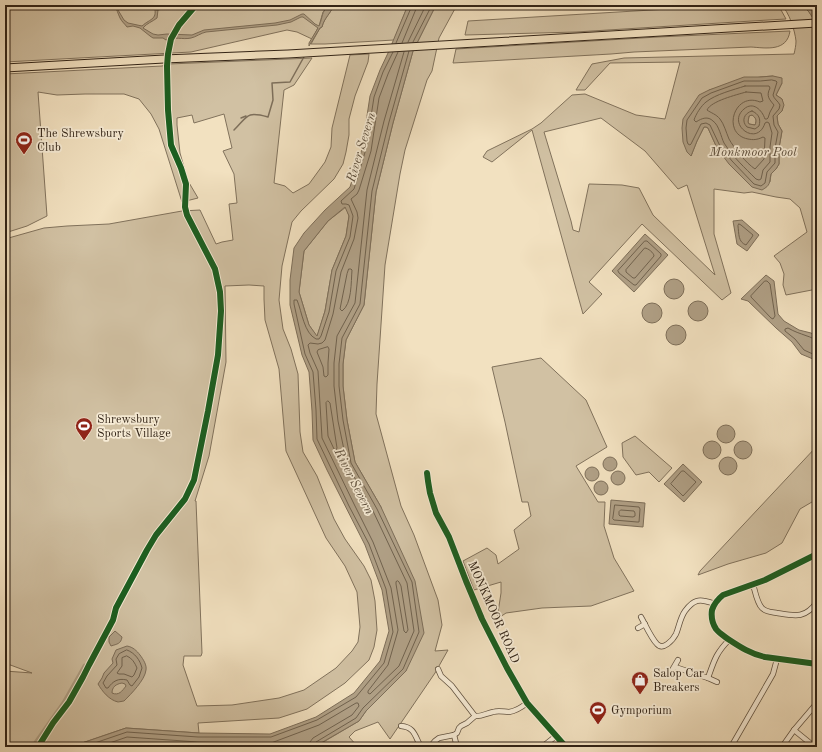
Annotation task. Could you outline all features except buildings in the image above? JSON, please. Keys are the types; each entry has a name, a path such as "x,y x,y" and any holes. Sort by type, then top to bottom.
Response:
{"highway":[{"path":"5,68 288,54 817,23"}],"street":[{"name":"MONKMOOR ROAD","path":"428,473 430,493 436,513 449,537 466,581 506,668 526,703 566,747"},
{"path":"817,554 778,574 723,595 715,604 712,614 714,624 719,632 741,648 765,657 817,664"},
{"path":"753,584 760,605 766,610 792,615 801,615 808,612 817,604"},
{"path":"641,617 659,648 671,640 685,611 691,604 702,600 715,604"},
{"path":"638,628 645,624"},
{"path":"708,678 716,656 729,640"},
{"path":"731,747 773,674 777,659"},
{"path":"671,672 678,660"},
{"path":"675,667 717,682"},
{"path":"438,669 440,674 452,686 474,716"},
{"path":"434,677 440,674"},
{"path":"430,747 439,738 457,733 461,726 474,716 482,716 497,711 510,712 526,703"},
{"path":"782,747 817,703"},
{"path":"403,725 412,730 421,747"},
{"path":"794,730 810,743"},
{"path":"454,735 456,744"},
{"path":"542,747 556,736"}],"shaded area":[{"path":"5,5 329,5 323,12 319,26 312,39 297,32 287,30 191,52 5,62"},
{"path":"334,5 408,5 394,40 311,44"},
{"path":"436,5 457,5 439,38 432,71 427,80 405,150 400,174 385,265 376,414 401,506 414,535 438,600 442,625 435,651 448,650 435,673 390,739 378,722 355,731 349,737 358,747 315,747 359,721 366,711 406,671 381,507 355,462 347,420 343,386 343,364 346,340 364,305 376,192 393,123 413,51"},
{"path":"735,5 773,5 781,10 786,19 576,32 465,35 468,21"},
{"path":"781,5 802,5 817,24 817,289 786,295 783,285 784,274 780,263 774,256 807,232 800,208 790,199 752,192 744,193 714,189 714,234 731,293 722,300 642,224 589,282 602,294 583,314 532,130 492,162 483,157 487,151 541,123 572,95 585,94 636,115 665,119 680,62 610,63 585,90 576,90 592,64 624,58 794,54 796,41 789,16","holes":["773,76 782,83 776,95 782,99 782,111 777,116 778,124 782,131 779,148 779,164 771,174 770,182 717,148 708,128 706,127 704,127 691,156 709,90 760,77","601,118 645,151 678,189 687,185 715,275 653,215 639,188 622,185 589,184 579,232 573,230 544,132"]},
{"path":"790,31 785,42 780,46 769,48 751,47 634,52 453,63 456,49"},
{"path":"369,54 368,62 355,96 349,119 349,135 343,164 334,179 301,211 292,222 282,266 279,300 283,329 291,349 298,374 300,432 303,452 317,476 334,519 345,539 364,566 371,580 375,601 377,630 374,647 369,660 345,683 307,709 279,718 198,723 199,733 126,728 82,743 77,747 5,747 5,671 32,673 5,663 5,239 44,228 109,224 182,211 200,210 216,244 233,240 229,204 237,203 234,174 223,151 232,148 224,114 194,123 192,115 177,118 180,153 188,181 198,198 182,202 159,129 151,114 139,99 124,94 57,95 38,92 47,216 27,226 5,233 5,74 162,66 169,64 312,58 294,85 284,90 274,183 285,186 293,193 309,184 325,162 331,147 332,128 350,55","holes":["225,286 264,286 265,320 279,369 286,451 326,538 345,566 357,592 360,627 358,642 352,651 336,668 304,690 279,698 232,705 197,706 183,665 184,656 201,656 202,653 195,501 209,456 226,362"]},
{"path":"752,115 756,119 755,125 749,124 748,122 749,116"},
{"path":"346,207 349,216 346,236 332,270 325,311 317,337 309,325 299,292 304,251 328,221"},
{"path":"541,358 586,400 607,447 576,466 598,502 605,502 604,526 614,558 634,591 591,606 542,608 506,613 497,619 501,582 474,590 463,561 487,548 496,555 498,564 519,549 514,530 531,516 528,502 522,502 492,367"},
{"path":"635,436 672,468 659,482 649,472 636,475 623,457 622,443"},
{"path":"817,446 817,499 800,509 782,543 766,553 728,564 698,575 700,571"}],"water":[{"path":"114,5 124,20 128,23 142,26 153,18 155,13 154,5 156,5 158,10 157,18 143,28 153,34 158,35 192,35 204,30 275,23 290,20 302,14 319,26 325,10 329,5 334,5 322,27 309,46 309,43 318,28 303,17 291,22 277,25 206,32 191,38 172,38 166,40 163,38 153,38 140,28 133,26 127,27"},
{"name":"River Severn","path":"408,5 436,5 413,51 393,123 376,192 364,305 346,340 343,364 343,386 347,420 355,462 381,507 415,581 424,633 406,671 366,711 359,721 314,747 77,747 82,743 126,728 199,733 270,734 316,717 354,693 380,661 389,631 382,590 365,545 313,440 309,372 302,355 290,305 290,280 294,248 304,233 325,210 350,187 362,149 370,96","holes":["345,207 349,216 346,236 332,270 325,311 317,336 309,325 299,292 304,251 328,221"]},
{"path":"802,5 817,5 817,24 809,12"},
{"name":"Monkmoor Pool","path":"773,76 782,78 782,83 776,95 782,99 784,105 782,111 777,116 778,124 782,131 779,148 779,164 771,174 770,182 762,190 752,187 729,164 717,148 708,128 706,127 704,127 691,156 687,152 683,142 682,128 683,119 699,95 744,77","holes":["752,115 756,120 755,125 749,124 748,122 749,116"]},
{"path":"742,220 759,235 747,251 737,244 733,221"},
{"path":"645,234 668,255 634,292 612,271"},
{"path":"766,275 774,281 778,314 784,321 799,330 811,333 817,337 817,365 813,359 801,354 792,342 748,301 741,299"},
{"path":"674,279 681,282 684,289 681,296 674,299 667,296 664,289 667,282"},
{"path":"698,301 705,304 708,311 705,318 698,321 691,318 688,311 691,304"},
{"path":"652,303 659,306 662,313 659,320 652,323 645,320 642,313 645,306"},
{"path":"676,325 683,328 686,335 683,342 676,345 669,342 666,335 669,328"},
{"path":"726,425 732,428 735,434 732,440 726,443 720,440 717,434 720,428"},
{"path":"712,441 718,444 721,450 718,456 712,459 706,456 703,450 706,444"},
{"path":"743,441 749,444 752,450 749,456 743,459 737,456 734,450 737,444"},
{"path":"610,457 615,459 617,464 615,469 610,471 605,469 603,464 605,459"},
{"path":"728,457 734,460 737,466 734,472 728,475 722,472 719,466 722,460"},
{"path":"683,464 702,482 684,502 664,484"},
{"path":"592,467 597,469 599,474 597,479 592,481 587,479 585,474 587,469"},
{"path":"618,471 623,473 625,478 623,483 618,485 613,483 611,478 613,473"},
{"path":"601,481 606,483 608,488 606,493 601,495 596,493 594,488 596,483"},
{"path":"611,500 645,503 643,527 609,524"},
{"path":"115,631 122,637 121,641 111,646 109,637"},
{"path":"127,646 133,648 142,658 146,668 145,674 137,687 124,701 118,702 109,697 98,684 104,673 113,663 112,659 116,650","holes":["122,683 126,686 120,692 117,694 112,693 116,685"]}],"waterway":[{"path":"157,10 174,6"},
{"path":"234,130 248,116 261,115 268,117 273,100 272,83 290,82 305,55"},
{"path":"241,118 246,116"},
{"path":"33,747 64,703 85,666"}],"cycle path":[{"path":"38,747 53,723 69,702 83,677 113,620 116,608 147,550 156,535 185,499 194,480 218,355 221,311 220,292 215,269 187,215 185,207 186,184 171,145 168,110 167,66 171,39 179,25 196,5"},
{"path":"427,473 430,493 436,513 449,537 482,619 527,703 566,747"},
{"path":"817,554 765,580 723,595 712,610 712,620 716,629 732,642 750,652 765,657 817,664"}],"place":[{"name":"The Shrewsbury Club","path":"24,155"},
{"name":"Shrewsbury Sports Village","path":"84,441"},
{"name":"Salop Car Breakers","path":"640,695"},
{"name":"Gymporium","path":"598,725"}]}
